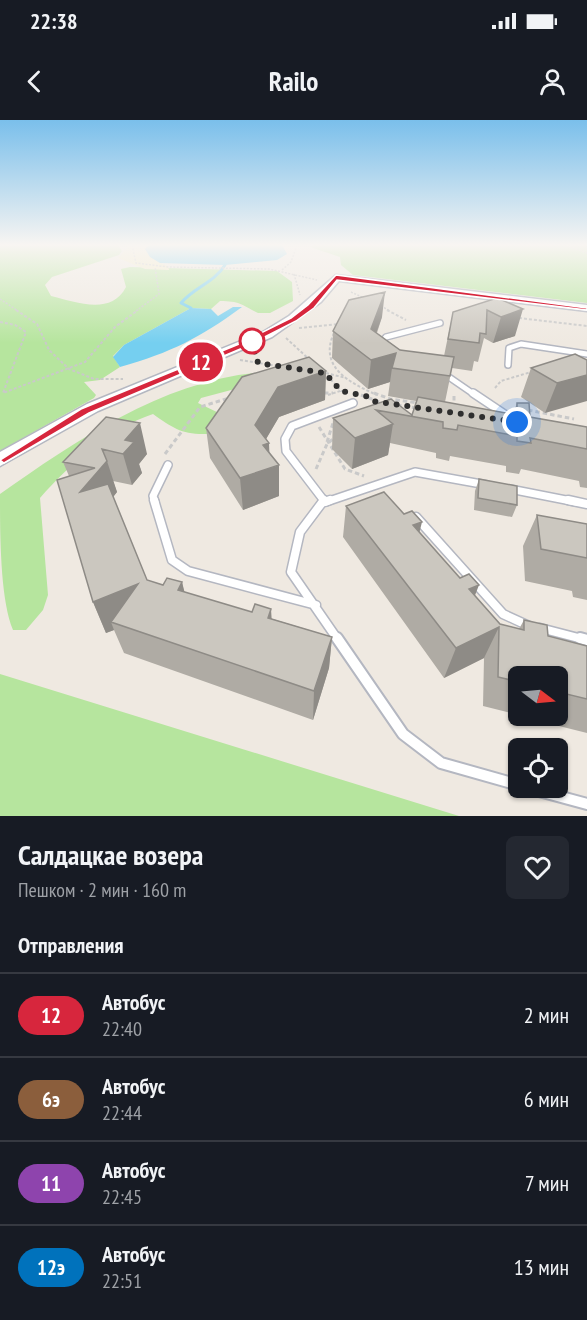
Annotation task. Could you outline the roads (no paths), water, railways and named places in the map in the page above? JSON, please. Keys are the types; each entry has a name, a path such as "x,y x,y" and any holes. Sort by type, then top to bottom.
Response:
{"main road":[{"path":"0,460 85,411 242,346 286,324 311,306 333,277"},
{"path":"337,277 587,308"}],"lane":[{"path":"384,351 381,343 386,338 440,323"},
{"path":"508,365 509,348 520,344 587,354"},
{"path":"440,371 517,422"},
{"path":"325,502 285,452 285,440 292,426 353,403"},
{"path":"168,465 153,496 172,560 188,571 316,605"},
{"path":"508,782 441,764 403,734 291,572 293,548 307,516 325,502 415,472 587,504"},
{"path":"416,517 503,614 523,624 587,640"},
{"path":"565,798 587,804"}],"water":[{"path":"233,307 242,307 212,328 170,350 120,367 113,357 124,345 191,308 211,309 218,316"}],"waterway":[{"path":"191,308 181,303 213,277"}]}
